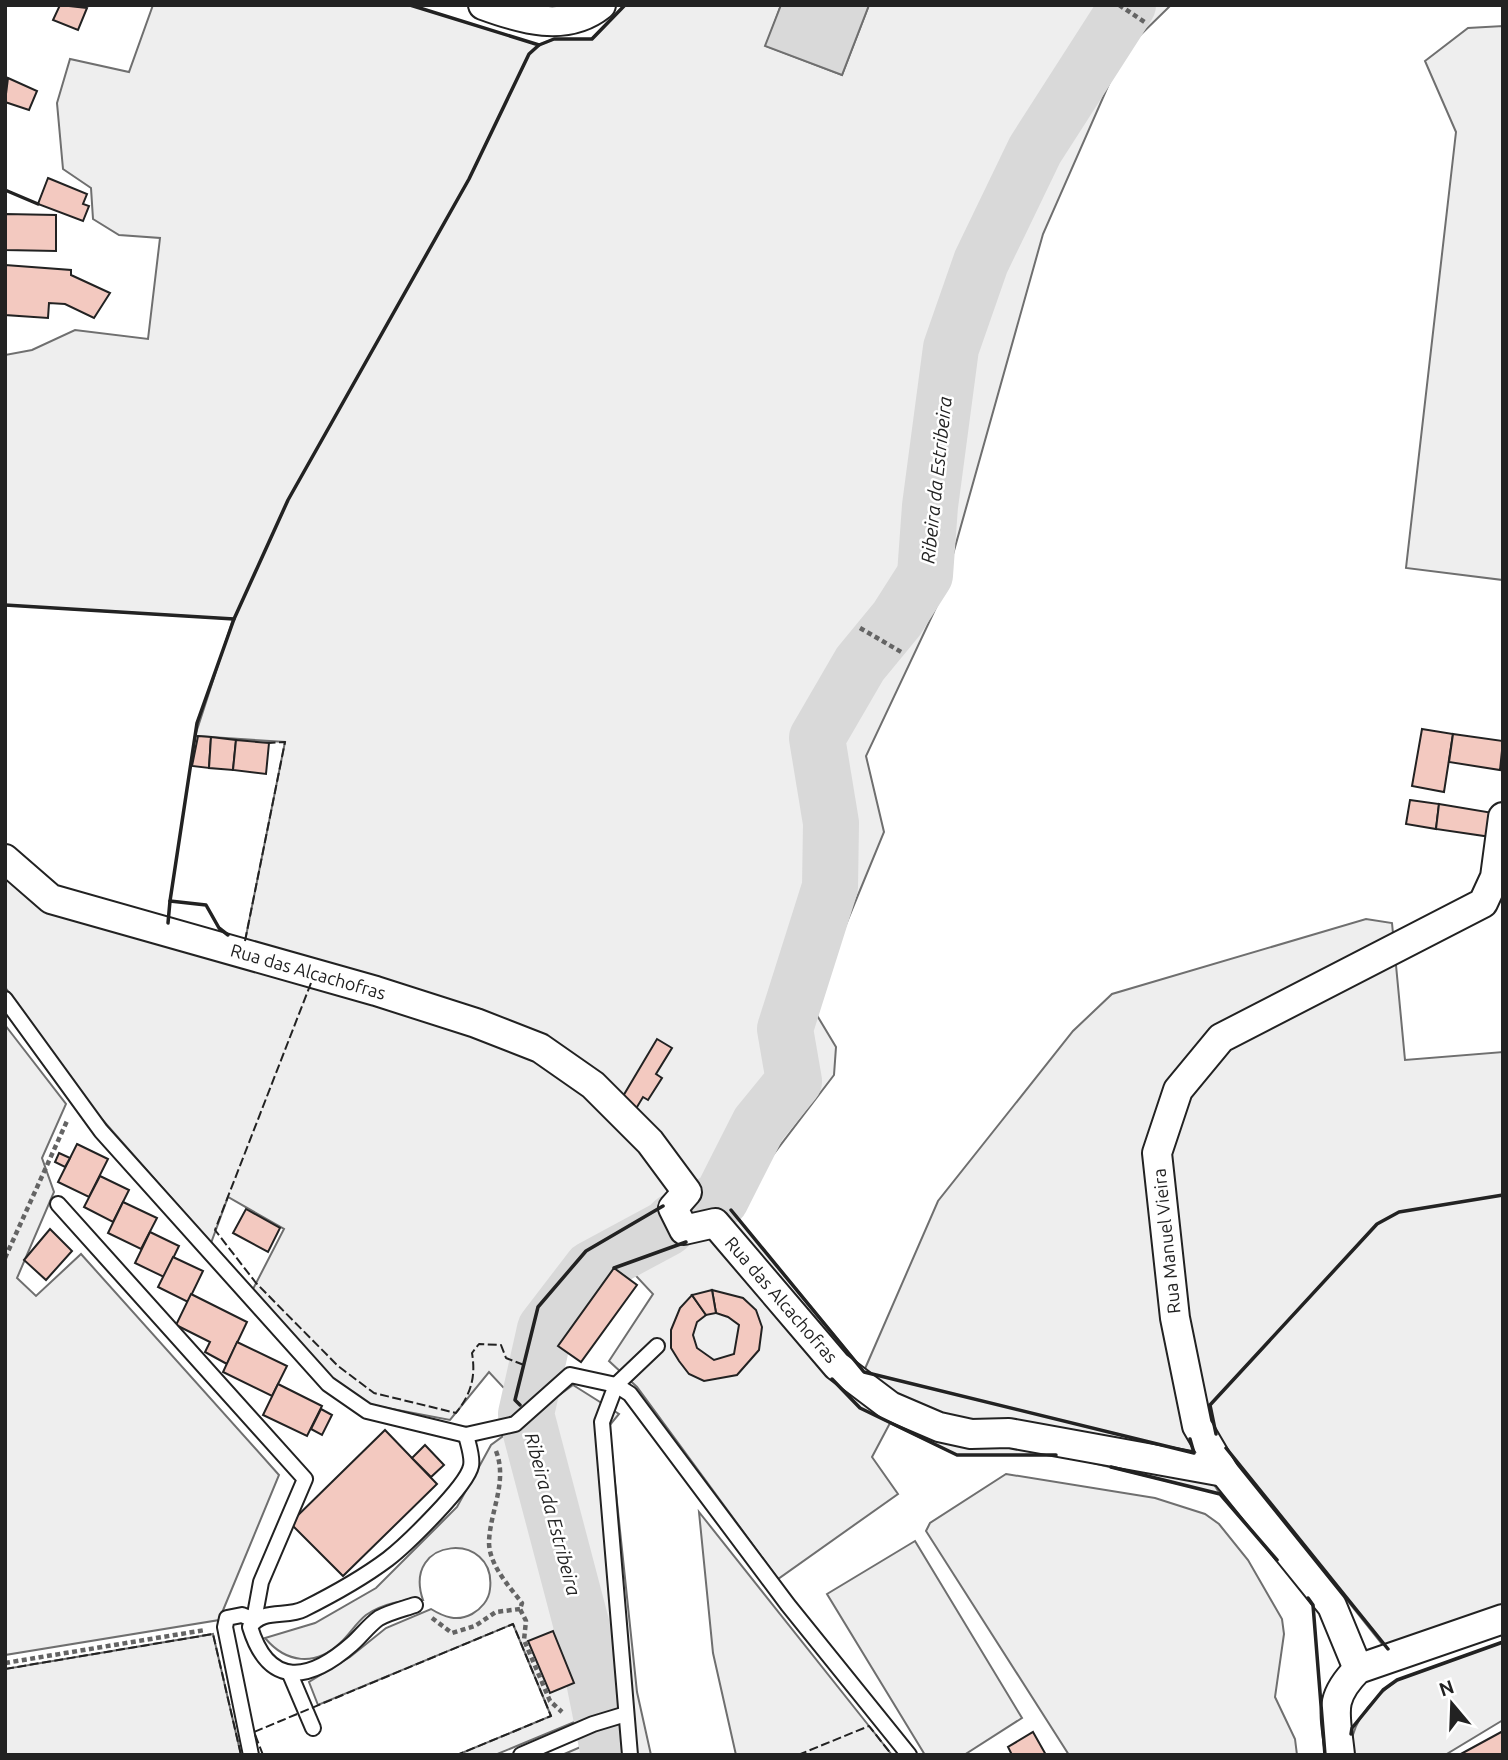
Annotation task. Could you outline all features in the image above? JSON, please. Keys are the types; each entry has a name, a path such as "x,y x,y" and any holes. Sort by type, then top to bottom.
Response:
{"street":[{"path":"483,5 524,20 555,21 589,15 601,5"},
{"name":"Rua Manuel Vieira","path":"1358,1669 1332,1606 1224,1472 1197,1426 1175,1318 1166,1255 1157,1153 1178,1090 1221,1038 1483,903 1499,878 1503,817"},
{"name":"Rua das Alcachofras","path":"5,859 51,899 388,995 476,1023 540,1048 593,1085 650,1142 687,1192 679,1219 715,1223 837,1366 890,1406 939,1427 971,1434 1009,1433 1224,1472"},
{"path":"1340,1755 1335,1702 1340,1686 1358,1669 1503,1619"}],"lane":[{"path":"5,999 101,1131 328,1384 367,1411 466,1434 515,1424 570,1375 616,1385 630,1394 788,1605 909,1755"},
{"path":"58,1204 305,1479 261,1582 254,1620 250,1627 273,1667 299,1675 317,1669 350,1646 379,1619 415,1605"},
{"path":"629,1755 621,1716 602,1422 616,1385 657,1346"},
{"path":"251,1755 225,1627 228,1618 235,1615 254,1620 265,1615 301,1611 388,1559 444,1504 470,1471 466,1434"},
{"path":"290,1674 313,1728"},
{"path":"521,1755 587,1726 621,1716"}],"path":[{"path":"1119,5 1146,23"},
{"path":"860,628 902,653"},
{"path":"5,1258 77,1098"},
{"path":"489,1431 500,1463 501,1476 489,1544 500,1576 522,1603 520,1609 526,1621 524,1640 550,1701 587,1726"},
{"path":"415,1605 452,1633 475,1626 496,1612 520,1609"},
{"path":"5,1663 225,1627"}],"shaded area":[{"path":"153,5 410,5 539,45 554,39 591,39 625,5 781,5 766,46 842,75 869,5 1171,5 1123,52 1043,234 941,597 866,756 884,832 812,1007 836,1047 834,1075 731,1210 864,1371 938,1201 1073,1031 1112,994 1366,919 1392,923 1405,1060 1503,1052 1503,1607 1386,1649 1218,1438 1210,1416 1194,1453 1220,1494 1060,1455 957,1455 890,1423 872,1457 898,1494 778,1579 637,1387 609,1361 653,1294 624,1263 707,1236 717,1238 678,1193 661,1208 586,1251 538,1307 515,1400 489,1372 450,1420 366,1404 332,1379 252,1291 284,1229 228,1197 211,1243 85,1100 5,987 5,876 271,970 589,1072 245,941 285,742 195,736 233,619 5,605 5,355 32,350 75,330 148,339 160,238 119,235 93,219 91,188 63,169 57,103 70,59 129,72"},
{"path":"781,5 869,5 842,75 765,46"},
{"path":"1503,26 1503,580 1406,568 1456,132 1425,61 1468,28"},
{"path":"5,1025 66,1104 42,1158 54,1192 17,1278 36,1296 81,1254 279,1475 219,1620 5,1655"},
{"path":"573,1385 619,1414 609,1426 637,1692 651,1755 562,1755 597,1740 575,1637 562,1623 577,1721 495,1755 457,1755 551,1716 513,1624 318,1705 309,1682 350,1657 386,1628 431,1609 456,1618 478,1610 490,1589 488,1570 479,1557 466,1550 451,1548 436,1553 425,1563 420,1579 423,1600 393,1603 372,1611 362,1618 340,1643 321,1656 311,1659 291,1657 265,1638 315,1623 376,1588 457,1507 491,1445"},
{"path":"1006,1474 1155,1498 1205,1514 1219,1524 1248,1560 1282,1619 1284,1634 1275,1697 1295,1739 1297,1755 1069,1755 926,1531 930,1523"},
{"path":"699,1512 892,1755 736,1755 713,1653"},
{"path":"915,1541 1022,1718 964,1755 925,1755 827,1594"},
{"path":"213,1634 241,1755 5,1755 5,1669"},
{"path":"1503,1642 1503,1720 1445,1755 1351,1755 1354,1732 1364,1712 1397,1680"}],"building":[{"path":"60,5 87,8 78,30 53,20"},
{"path":"8,78 37,91 29,110 5,102"},
{"path":"48,178 87,194 83,204 89,206 83,221 38,204"},
{"path":"5,214 56,215 56,251 5,250"},
{"path":"5,265 71,270 71,275 110,293 94,318 65,304 49,303 48,318 5,315"},
{"path":"1422,729 1453,734 1444,792 1412,786"},
{"path":"1453,734 1503,741 1500,770 1449,762"},
{"path":"198,736 211,737 209,768 192,766"},
{"path":"211,737 236,740 233,770 209,768"},
{"path":"236,740 269,743 266,774 233,770"},
{"path":"1410,800 1439,804 1436,829 1406,824"},
{"path":"1439,804 1493,813 1491,837 1436,829"},
{"path":"657,1039 672,1048 656,1074 662,1078 648,1100 643,1097 634,1112 619,1103"},
{"path":"77,1144 108,1159 89,1197 58,1182"},
{"path":"59,1153 70,1158 65,1167 55,1162"},
{"path":"100,1176 129,1190 113,1222 84,1207"},
{"path":"123,1202 157,1218 141,1249 108,1233"},
{"path":"246,1209 280,1228 268,1252 233,1233"},
{"path":"50,1229 72,1251 46,1280 24,1260"},
{"path":"150,1232 179,1246 164,1277 135,1263"},
{"path":"173,1257 203,1271 188,1302 158,1287"},
{"path":"614,1268 637,1285 581,1362 558,1346"},
{"path":"712,1290 743,1298 756,1310 762,1327 759,1350 737,1375 704,1381 689,1374 679,1361 671,1348 671,1330 680,1308 692,1295 706,1315 697,1322 693,1335 697,1348 714,1360 734,1354 739,1325 716,1313"},
{"path":"712,1290 716,1313 706,1315 692,1295"},
{"path":"191,1294 247,1322 227,1364 205,1352 210,1342 176,1325"},
{"path":"237,1342 287,1366 272,1396 223,1372"},
{"path":"278,1384 322,1406 307,1436 263,1415"},
{"path":"321,1409 332,1415 322,1435 311,1429"},
{"path":"385,1430 437,1484 343,1576 290,1523"},
{"path":"425,1445 444,1465 431,1477 412,1458"},
{"path":"553,1631 574,1683 550,1693 528,1641"},
{"path":"1503,1731 1503,1755 1459,1755"},
{"path":"1033,1732 1046,1755 1012,1755 1008,1747"}],"waterway":[{"name":"Ribeira da Estribeira","path":"609,1755 587,1646 526,1414 545,1329 591,1269 667,1228 674,1221 721,1199 759,1124 794,1081 785,1029 830,887 831,823 817,738 860,664 897,619 925,575 930,506 951,348 981,262 1035,150 1128,5"}],"fence":[{"path":"245,941 285,742 269,743"},
{"path":"311,983 215,1230 256,1283 338,1366 374,1393 456,1413 471,1385 472,1353 479,1344 501,1345 506,1358 524,1365"},
{"path":"263,1755 254,1732 513,1624 551,1716 457,1755"},
{"path":"5,1669 213,1634 241,1755"},
{"path":"798,1755 869,1726 892,1755"}],"wall":[{"path":"170,901 197,723 234,619 288,500 469,179 529,54 539,45 410,5"},
{"path":"552,5 558,5"},
{"path":"539,45 554,39 592,39 625,5"},
{"path":"5,190 38,204"},
{"path":"5,605 234,619"},
{"path":"168,923 170,901 206,905 219,928 228,935"},
{"path":"1216,1434 1210,1405 1377,1224 1399,1212 1503,1195"},
{"path":"520,1405 515,1400 538,1307 586,1251 663,1206"},
{"path":"731,1210 864,1372 1194,1453 1190,1439"},
{"path":"614,1268 686,1242"},
{"path":"832,1379 860,1408 957,1455 1056,1455"},
{"path":"1226,1448 1388,1649"},
{"path":"1111,1467 1220,1494 1277,1560"},
{"path":"1308,1598 1313,1605 1325,1755"},
{"path":"1351,1734 1352,1728 1383,1690 1397,1680 1503,1642"}]}
